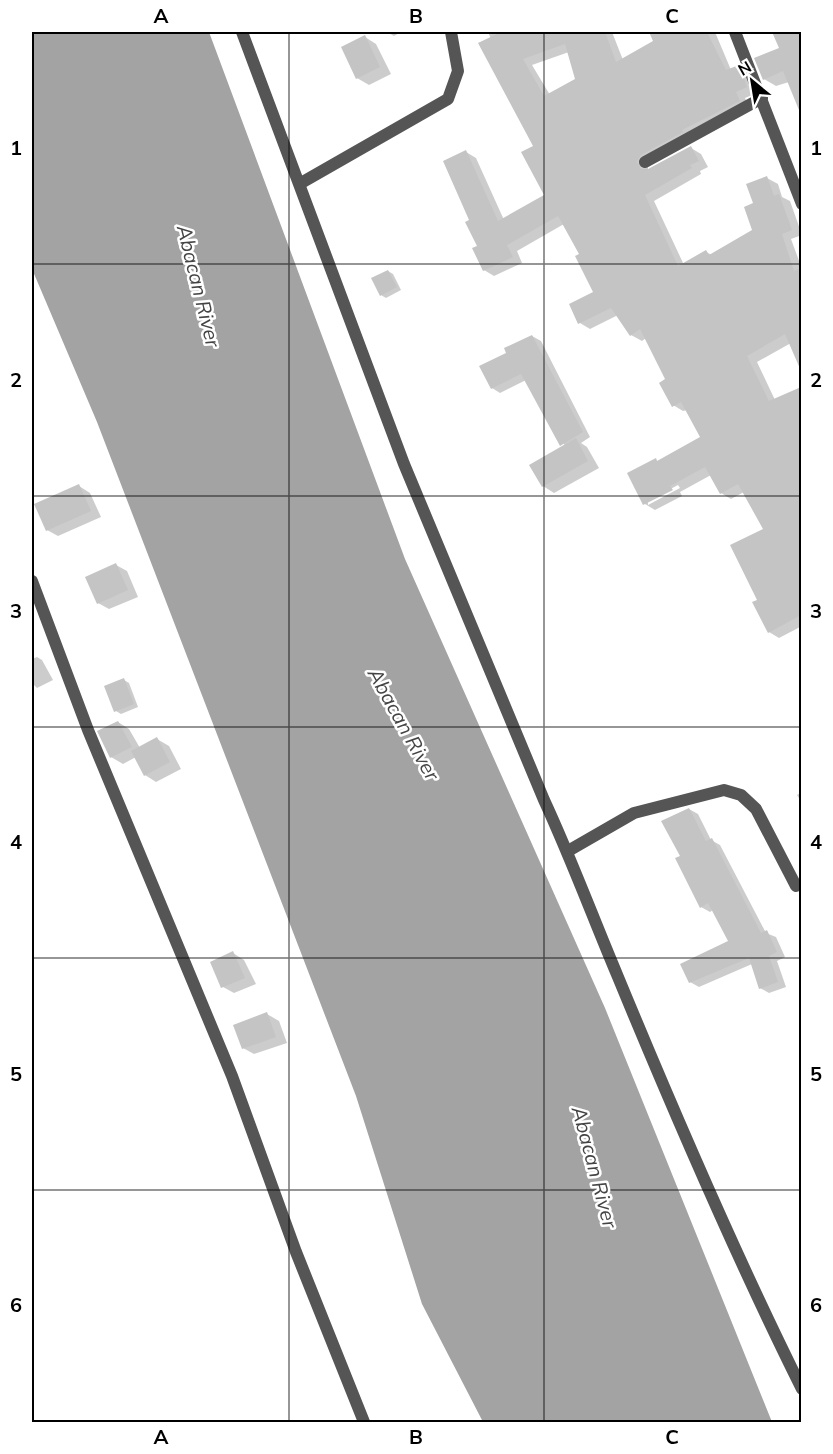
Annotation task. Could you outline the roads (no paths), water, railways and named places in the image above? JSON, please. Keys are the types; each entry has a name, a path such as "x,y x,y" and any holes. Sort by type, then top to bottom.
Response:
{"street":[{"path":"242,32 301,183 404,464 544,800 568,851 618,977 772,1330 801,1389"},
{"path":"301,183 448,99 458,71 451,32"},
{"path":"735,32 801,204"},
{"path":"645,162 762,98"},
{"path":"32,582 88,730 232,1076 297,1252 364,1422"},
{"path":"568,851 634,813 724,790 741,795 756,809 796,886"}],"water":[{"name":"Abacan River","path":"32,32 209,32 405,559 605,1008 772,1422 483,1422 422,1304 356,1096 97,422 32,269"}]}
